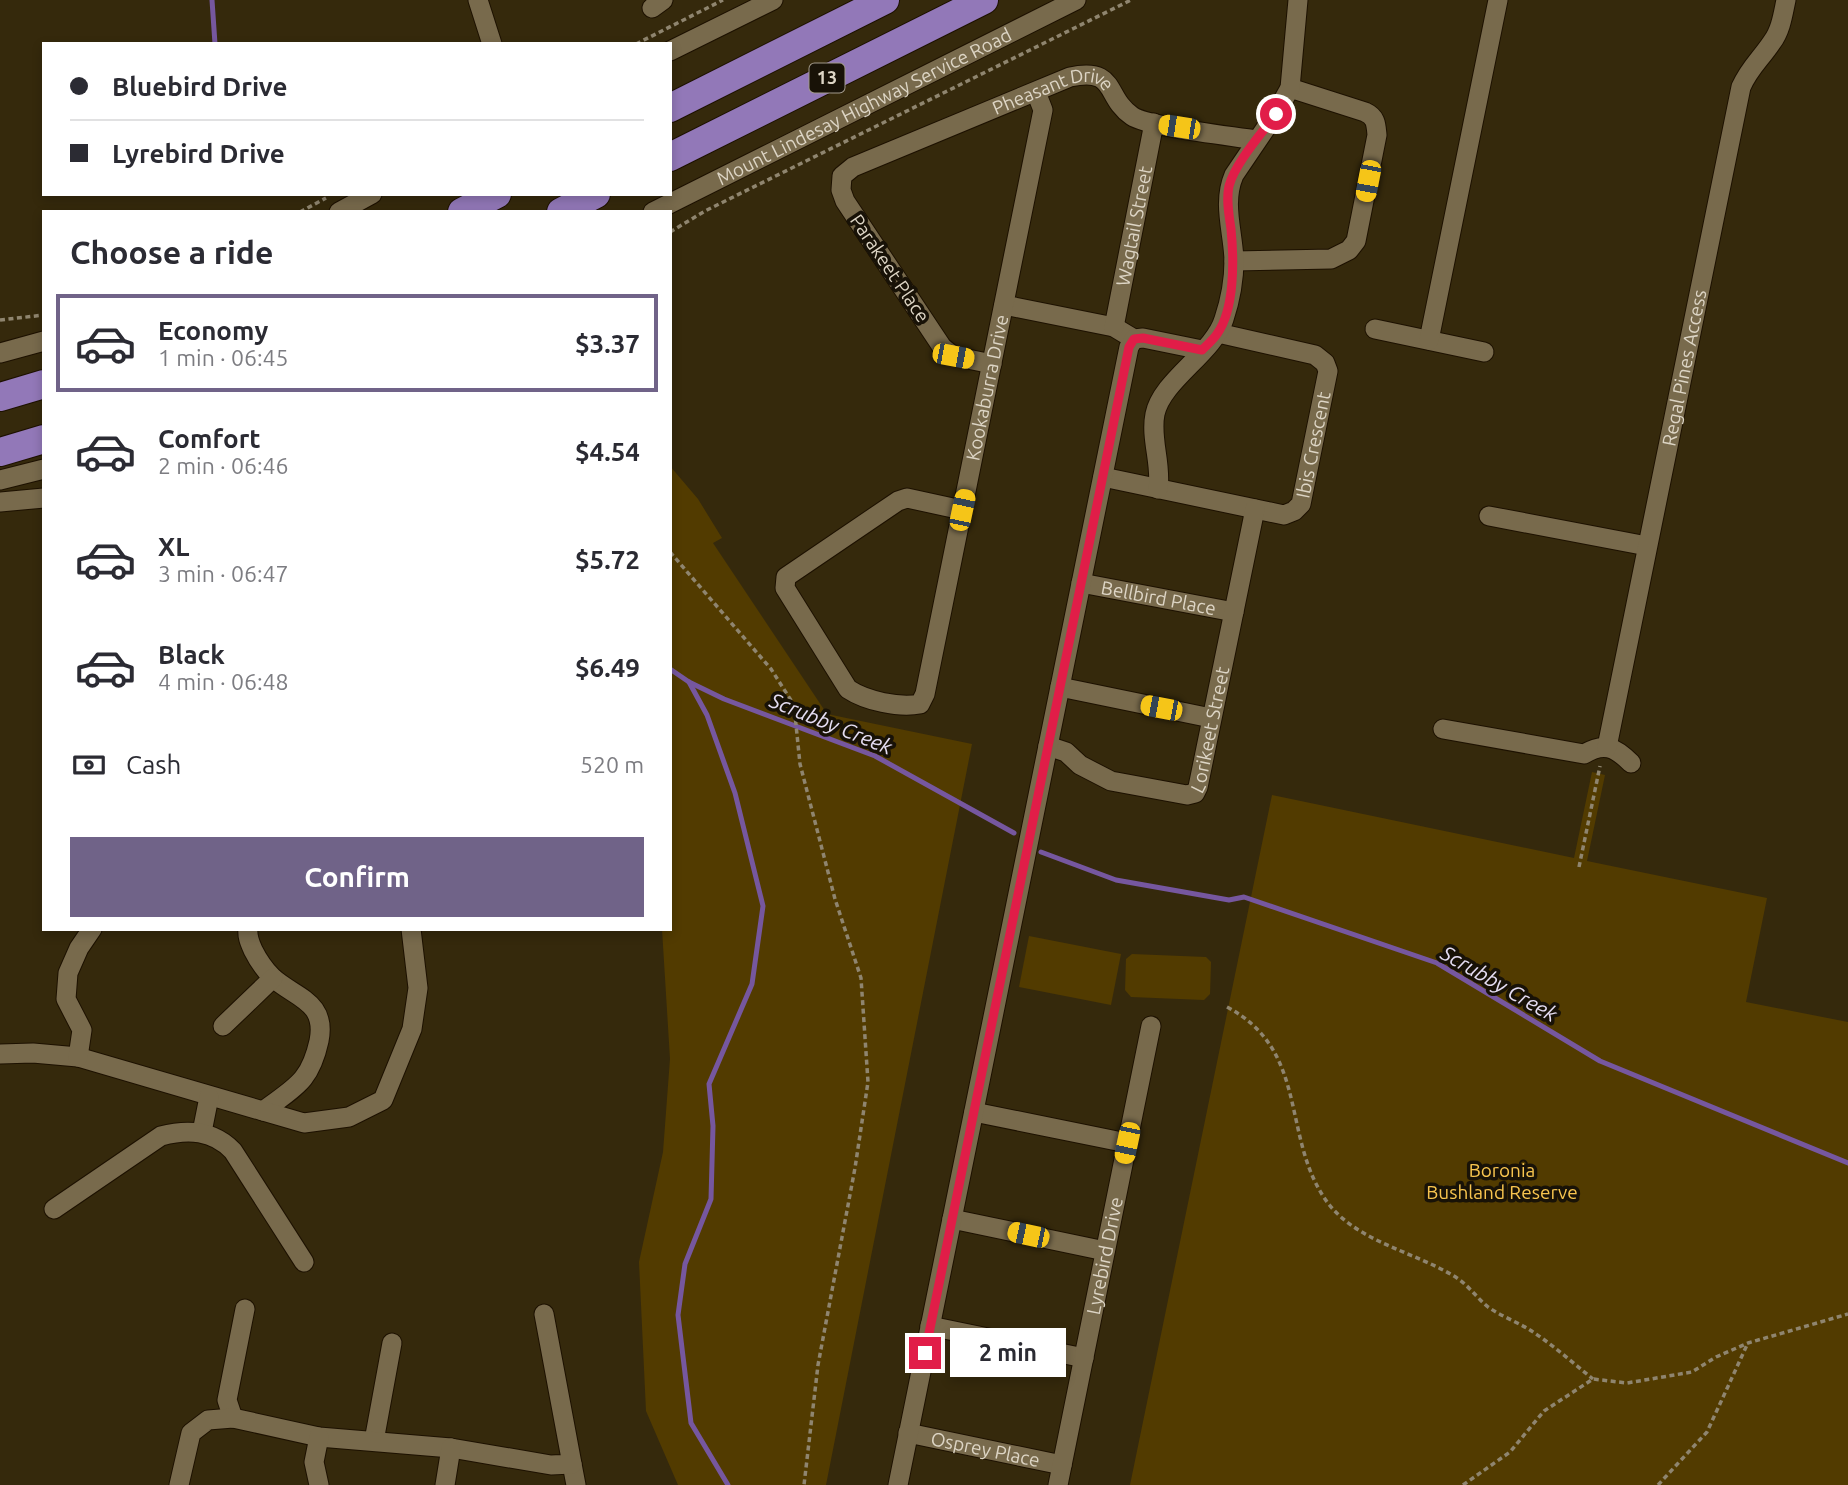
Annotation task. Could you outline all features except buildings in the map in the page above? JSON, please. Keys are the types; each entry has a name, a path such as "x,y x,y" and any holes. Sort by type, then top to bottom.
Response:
{"highway":[{"name":"13","path":"672,107 885,0"},
{"name":"13","path":"672,156 984,0"},
{"path":"466,210 494,196"},
{"path":"565,210 592,196"},
{"path":"0,397 42,385"},
{"path":"0,452 42,440"}],"street":[{"path":"478,0 491,42"},
{"path":"672,50 773,0"},
{"name":"Mount Lindesay Highway Service Road","path":"657,210 1076,0"},
{"path":"1158,489 1160,476 1154,429 1155,413 1162,397 1218,333 1224,320 1234,261 1229,186 1290,89 1298,0"},
{"path":"1429,341 1497,0"},
{"name":"Regal Pines Access","path":"1606,747 1741,88 1749,69 1773,41 1781,24 1786,0"},
{"name":"Pheasant Drive","path":"842,176 853,167 1070,77 1086,74 1101,77 1133,117 1256,140"},
{"path":"1234,261 1331,259 1349,250 1356,241 1377,135 1373,116 1290,89"},
{"name":"Kookaburra Drive","path":"962,510 907,498 898,501 786,577 785,588 848,689 858,696 908,706 920,704 925,694 1043,110 1036,92"},
{"name":"Wagtail Street","path":"1114,327 1154,123"},
{"name":"Parakeet Place","path":"842,176 841,190 845,201 942,347 953,356 992,364"},
{"path":"343,210 368,196"},
{"path":"1004,305 1114,327 1134,339 1143,338 1202,350"},
{"path":"1375,329 1484,352"},
{"name":"Ibis Crescent","path":"1218,333 1315,355 1325,363 1328,371 1301,504 1284,515 1255,509"},
{"path":"898,1485 1129,347 1134,339"},
{"path":"0,353 42,342"},
{"path":"0,480 42,470"},
{"path":"1103,477 1255,509"},
{"path":"0,502 42,498"},
{"name":"Lorikeet Street","path":"1048,746 1066,752 1080,765 1111,781 1187,795 1195,793 1255,509"},
{"path":"1489,516 1647,546"},
{"name":"Bellbird Place","path":"1081,583 1234,612"},
{"path":"1060,687 1211,718"},
{"path":"1443,729 1584,754 1596,747 1606,747 1620,752 1631,763"},
{"path":"78,1057 82,1030 66,999 68,974 79,948 91,931"},
{"path":"247,931 257,959 273,978 317,1010 321,1031 316,1055 303,1081 263,1111"},
{"path":"0,1054 33,1053 78,1057 304,1123 349,1117 383,1100 412,1029 418,988 411,931"},
{"path":"223,1026 273,978"},
{"name":"Lyrebird Drive","path":"1058,1485 1151,1026"},
{"path":"202,1132 209,1097"},
{"path":"974,1112 1127,1143"},
{"path":"54,1209 161,1136 176,1132 202,1132 223,1140 233,1151 304,1262"},
{"path":"952,1219 1105,1251"},
{"path":"233,1418 227,1400 245,1309"},
{"path":"544,1314 576,1485"},
{"path":"930,1326 1084,1358"},
{"path":"373,1441 392,1343"},
{"path":"179,1485 191,1433 208,1420 233,1418 319,1437 452,1448 551,1465 572,1464"},
{"name":"Osprey Place","path":"908,1433 1062,1465"},
{"path":"319,1437 313,1462 319,1485"},
{"path":"445,1485 452,1448"}],"path":[{"path":"640,42 723,0"},
{"path":"672,231 705,211 1131,0"},
{"path":"304,210 331,196"},
{"path":"0,320 42,315"},
{"path":"672,554 771,669 794,705 800,764 835,899 862,978 867,1082 855,1168 818,1365 804,1485"},
{"path":"1579,867 1606,747"},
{"path":"1227,1007 1247,1018 1266,1040 1283,1067 1309,1166 1323,1196 1342,1218 1372,1238 1424,1259 1459,1279 1488,1306 1531,1331 1593,1379 1627,1383 1692,1371 1748,1343 1848,1314"},
{"path":"1658,1485 1707,1433 1748,1343"},
{"path":"1462,1485 1510,1452 1544,1411 1593,1379"},
{"path":"1476,1477 1479,1485"}],"green space":[{"path":"672,468 698,499 722,538 713,543 827,714 972,744 826,1485 678,1485 646,1411 639,1262 663,1152 670,1059 662,931 672,931"},
{"name":"Boronia Bushland Reserve","path":"1592,772 1605,775 1587,861 1767,898 1746,1002 1848,1022 1848,1485 1130,1485 1272,795 1574,858"},
{"path":"1029,936 1121,954 1111,1005 1019,987"},
{"path":"1132,954 1206,957 1211,962 1210,994 1204,1000 1131,997 1125,990 1126,959"}],"waterway":[{"name":"Scrubby Creek","path":"212,0 215,42"},
{"name":"Scrubby Creek","path":"672,670 724,699 875,756 1014,833"},
{"path":"689,682 707,715 735,793 763,906 752,984 709,1084 713,1126 711,1199 685,1264 678,1315 691,1423 728,1485"},
{"name":"Scrubby Creek","path":"1041,852 1116,880 1229,900 1244,897 1437,963 1600,1061 1848,1163"}],"route":[{"path":"925,1353 1129,347 1134,339 1143,338 1202,350 1218,333 1224,320 1232,285 1234,261 1229,186 1256,140 1276,114"}]}
